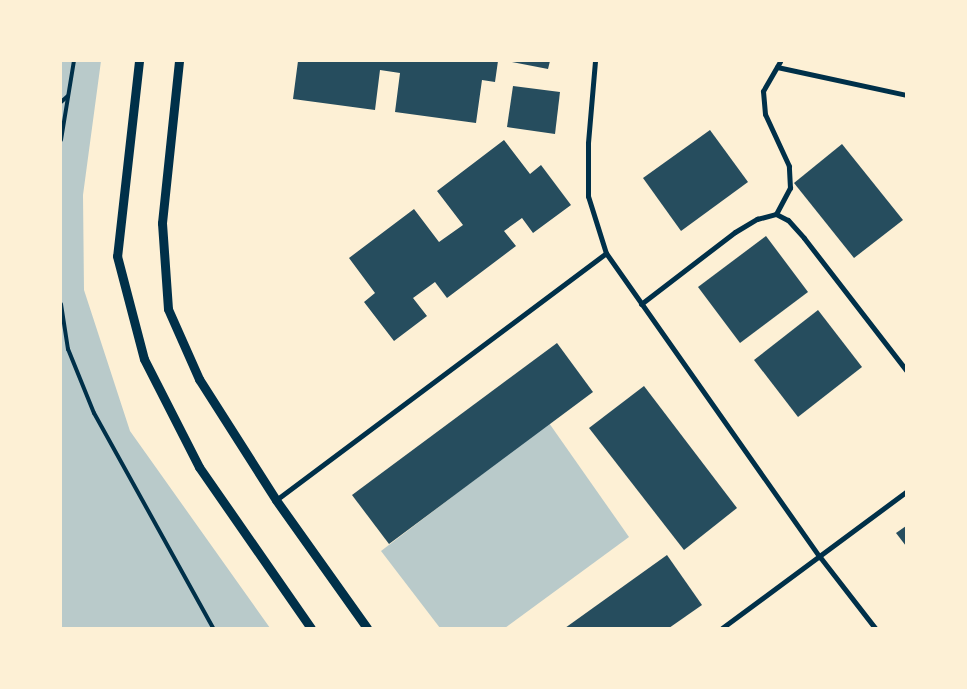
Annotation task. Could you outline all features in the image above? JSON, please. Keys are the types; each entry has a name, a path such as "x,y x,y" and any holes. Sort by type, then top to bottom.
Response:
{"street":[{"path":"139,61 118,256 144,359 199,467 311,628"},
{"path":"179,61 162,223 168,309 199,379 276,500 367,628"},
{"path":"595,61 588,143 588,196 606,253 820,557 875,628"},
{"path":"776,214 790,188 789,166 765,114 763,90 780,61"},
{"path":"777,67 906,95"},
{"path":"641,304 735,232 757,219 776,214 788,220 804,238 906,370"},
{"path":"276,500 606,253"},
{"path":"722,628 906,492"}],"lane":[{"path":"61,140 74,61"},
{"path":"61,102 68,96"},
{"path":"61,304 68,349 94,413 213,628"}],"shaded area":[{"path":"61,61 101,61 83,195 84,290 130,431 270,628 61,628"},
{"path":"549,423 629,537 505,628 440,628 381,551"}],"building":[{"path":"298,61 498,61 495,82 482,80 476,123 395,112 400,73 380,70 375,110 293,99"},
{"path":"507,61 550,61 548,69"},
{"path":"513,86 560,92 555,134 507,127"},
{"path":"710,130 748,182 681,231 643,178"},
{"path":"504,140 530,174 541,165 571,205 533,233 522,218 504,231 516,246 447,298 435,282 413,298 427,316 394,341 364,302 375,293 349,258 414,209 439,242 463,225 437,191"},
{"path":"842,144 903,220 854,258 794,183"},
{"path":"766,236 808,292 740,343 698,287"},
{"path":"818,310 862,367 798,417 754,360"},
{"path":"557,343 593,392 389,544 352,495"},
{"path":"644,386 737,508 684,550 589,428"},
{"path":"906,526 906,546 896,533"},
{"path":"667,555 702,605 669,628 565,628"}]}
